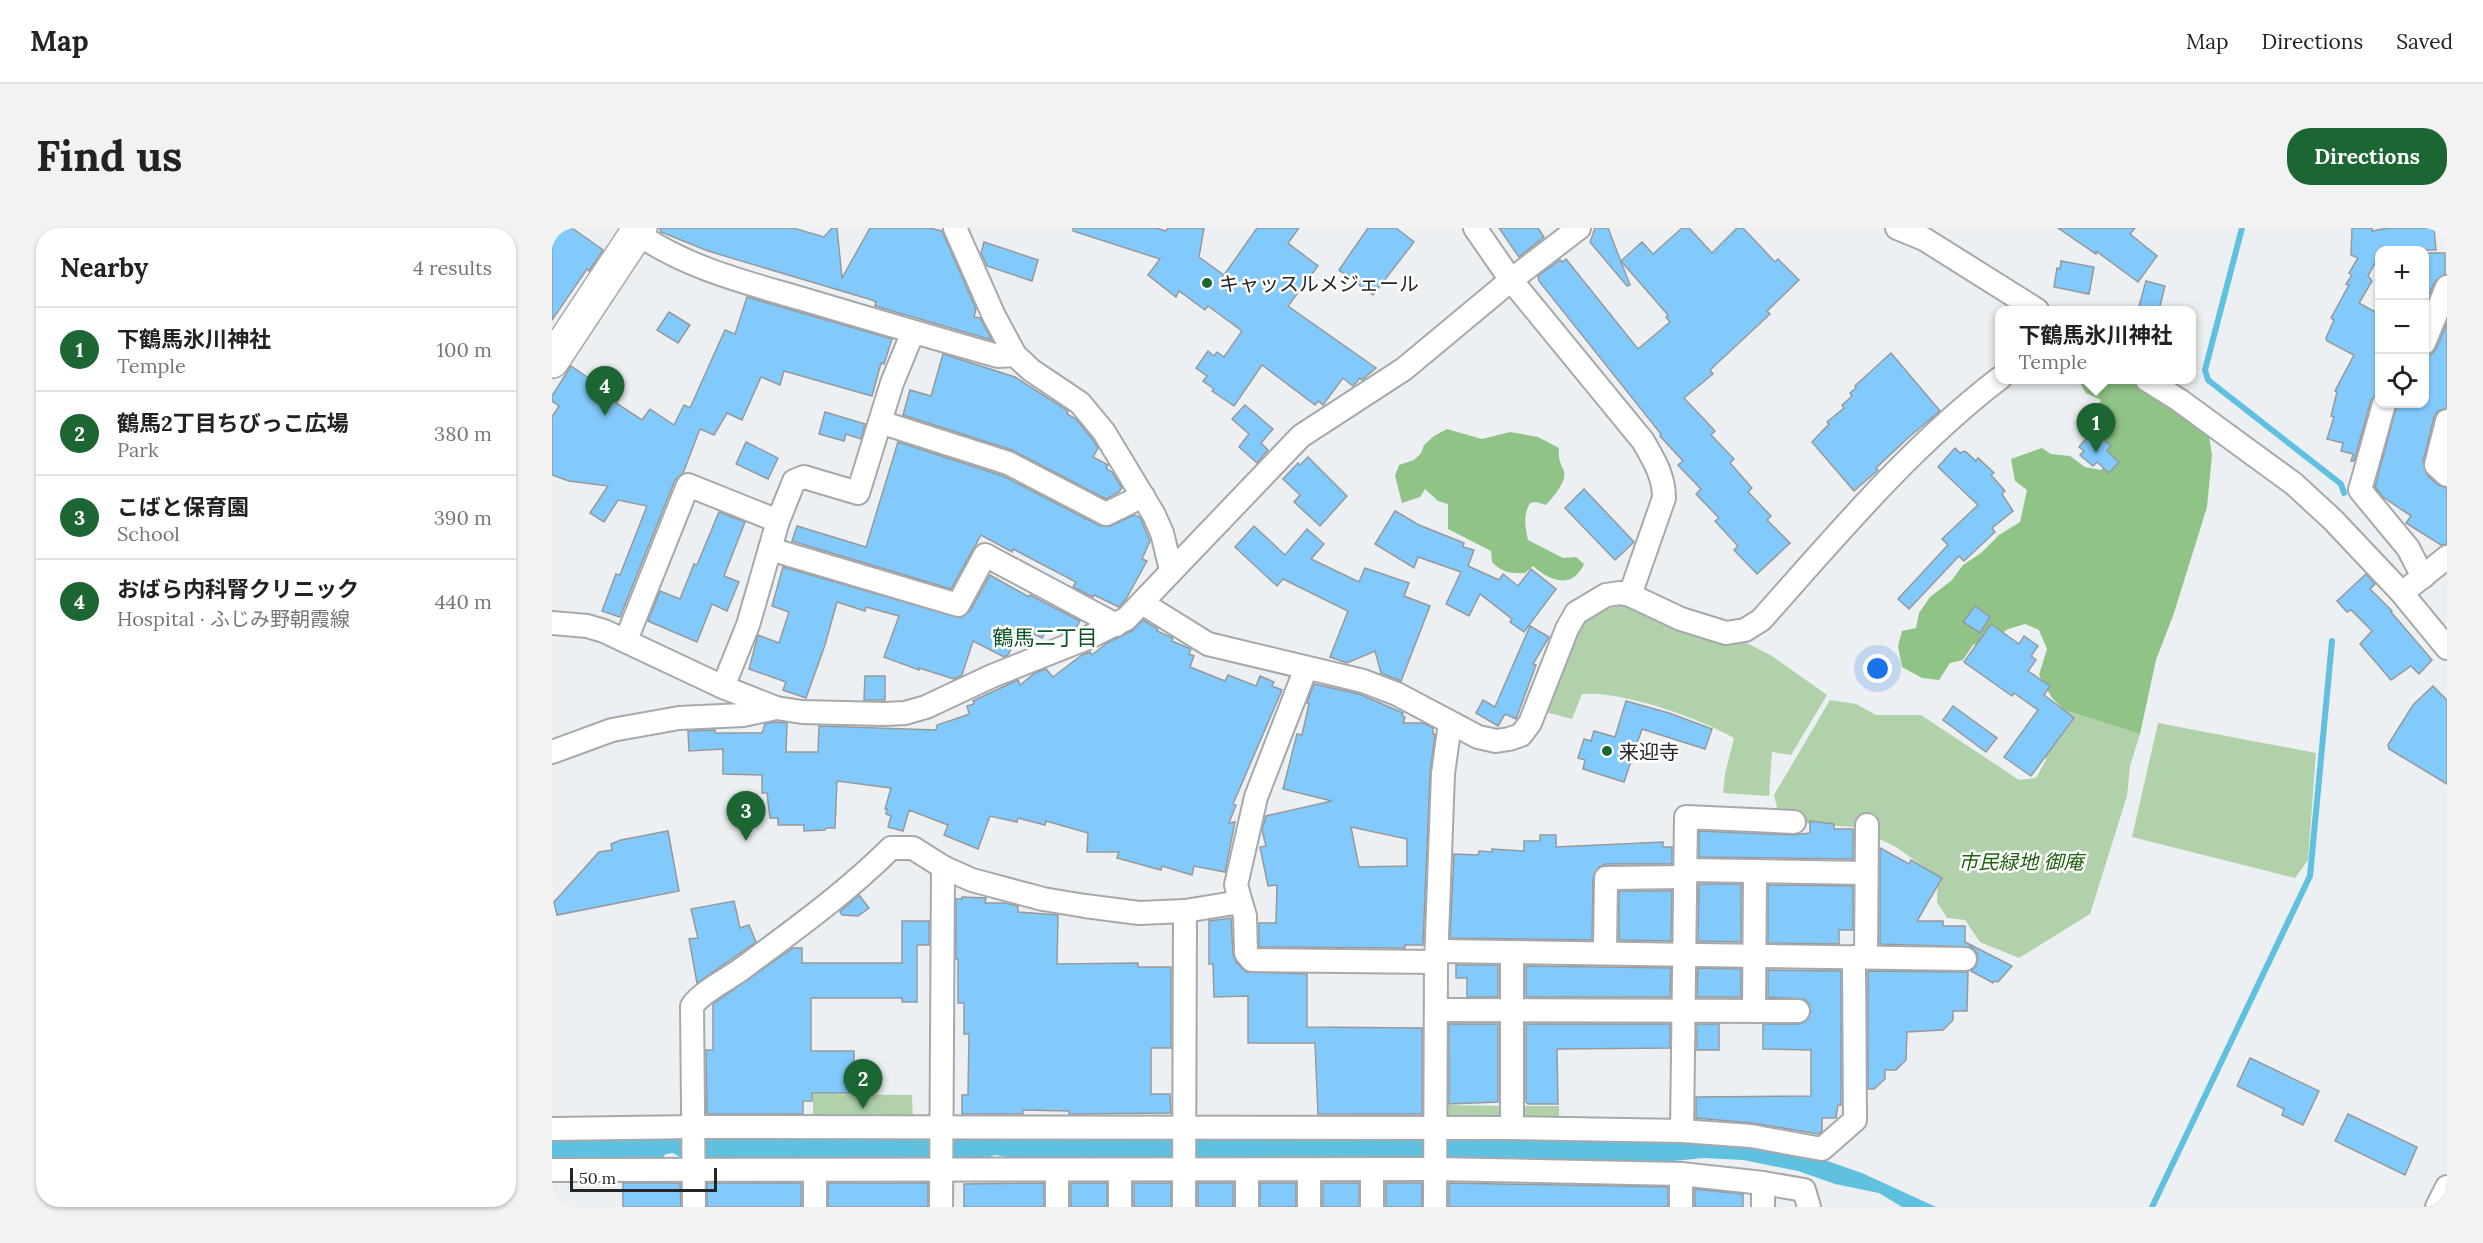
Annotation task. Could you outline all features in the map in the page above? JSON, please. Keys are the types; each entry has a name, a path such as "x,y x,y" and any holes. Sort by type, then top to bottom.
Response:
{"main road":[{"path":"552,361 632,232"}],"street":[{"path":"955,228 994,316 1015,355 1031,370 1080,403 1104,432 1143,496 1162,533 1171,570"},
{"path":"1475,228 1511,280 1643,441 1656,462 1664,484 1664,498 1630,595"},
{"path":"552,623 586,626 626,640 723,687 776,708 802,712 885,714 926,707 1116,625 1142,603 1301,435 1404,369 1511,280 1579,228"},
{"path":"1897,228 1927,234 2031,306"},
{"path":"632,232 655,246 695,264 752,284 998,356 1015,355"},
{"path":"2429,331 2447,287"},
{"path":"723,687 748,625 778,521 794,481 804,477 858,493 892,383 913,332"},
{"path":"1142,603 1208,644 1362,681 1397,694 1478,737 1496,741 1521,735 1530,723 1567,629 1576,613 1606,595 1620,592 1681,619 1726,633 1745,630 1761,620 1858,511 1914,455 1995,382"},
{"path":"2153,384 2294,484 2333,520 2401,592 2447,648"},
{"path":"2383,408 2360,490 2408,548 2423,577"},
{"path":"2447,421 2436,465 2447,475"},
{"path":"880,422 1008,464 1106,514 1143,496"},
{"path":"626,640 688,485 778,521"},
{"path":"770,549 958,605 985,555 1116,625"},
{"path":"2401,592 2447,557"},
{"path":"1306,668 1256,797 1236,885 1245,916 1246,953 1252,960 1437,957 1512,952 1965,959"},
{"path":"552,752 612,730 679,718 743,715 776,708"},
{"path":"1435,1207 1437,957 1443,774 1450,723"},
{"path":"1682,1131 1686,817 1794,822"},
{"path":"552,1129 1512,1128 1682,1131 1750,1136 1822,1149 1855,1120 1866,825"},
{"path":"694,1207 692,1006 698,998 724,983 795,929 871,868 891,848 913,848 943,867 972,880 1043,899 1139,913 1185,911 1240,902"},
{"path":"941,1207 943,867"},
{"path":"1755,871 1755,1011"},
{"path":"1605,954 1606,878 1755,871 1866,873"},
{"path":"1184,1207 1185,911"},
{"path":"1512,952 1512,1128"},
{"path":"1436,1010 1798,1011"},
{"path":"1371,1207 1372,1169"},
{"path":"552,1170 1435,1169 1682,1174 1804,1190 1811,1206"},
{"path":"814,1207 815,1170"},
{"path":"1057,1170 1057,1207"},
{"path":"1120,1170 1120,1207"},
{"path":"1247,1170 1247,1207"},
{"path":"1309,1170 1309,1207"},
{"path":"1682,1174 1682,1207"},
{"path":"1763,1183 1763,1207"},
{"path":"2437,1207 2447,1187"}],"green space":[{"path":"2080,384 2138,384 2209,436 2212,455 2207,507 2174,613 2156,660 2140,734 2064,710 2052,698 2039,675 2047,649 2039,630 2025,624 1973,645 1963,660 1950,663 1939,680 1922,678 1902,667 1898,646 1902,631 1916,628 1919,613 1930,597 1952,580 1963,565 1981,553 1999,535 2020,522 2027,490 2015,481 2011,459 2042,448 2051,454 2070,456 2085,467 2101,470 2107,460 2100,442 2090,429 2088,420 2101,400 2086,393"},
{"path":"1447,429 1482,439 1510,432 1538,437 1559,448 1560,462 1564,471 1563,480 1556,494 1546,505 1530,503 1526,512 1525,526 1528,540 1563,558 1576,557 1584,564 1579,572 1567,580 1560,580 1546,576 1533,566 1525,573 1511,573 1503,570 1492,562 1491,551 1448,529 1448,504 1438,501 1425,489 1420,497 1402,503 1395,476 1399,465 1414,460 1421,453 1424,445"},
{"path":"1623,601 1718,641 1747,643 1772,656 1827,695 1791,755 1772,752 1769,796 1723,793 1734,738 1681,714 1639,701 1599,694 1582,694 1572,719 1542,711 1581,618 1605,603"},
{"name":"市民緑地 御庵","path":"1830,700 1856,704 1876,715 1921,715 2019,780 2036,778 2046,760 2047,728 2064,710 2140,734 2130,766 2127,796 2090,914 2019,958 1980,942 1965,920 1947,918 1937,902 1938,877 1896,847 1855,827 1810,824 1779,816 1774,795"},
{"path":"2158,723 2316,753 2308,860 2295,878 2132,837"},
{"path":"813,1094 912,1095 913,1123 813,1123"},
{"path":"1443,1105 1506,1106 1506,1116 1447,1121"},
{"path":"1518,1106 1559,1106 1559,1122 1524,1122"}],"water":[{"path":"678,1135 1677,1136 1816,1157 1862,1173 1936,1207 1902,1207 1879,1193 1835,1184 1798,1171 1743,1160 1704,1158 1663,1162 1020,1159 995,1155 984,1159 683,1159 673,1153 666,1154 662,1158 552,1157 552,1138"}],"building":[{"path":"552,228 572,228 603,250 552,320"},
{"path":"659,228 793,228 824,237 832,228 837,228 842,278 870,228 929,228 942,231 976,309 974,317 980,318 992,340 875,306 876,302 872,300 708,251 661,232"},
{"path":"1073,228 1156,228 1166,231 1168,228 1204,228 1199,257 1224,275 1257,228 1299,228 1288,243 1318,266 1288,306 1376,368 1362,380 1360,378 1353,386 1343,378 1323,405 1318,401 1315,405 1262,365 1234,406 1212,391 1214,389 1203,381 1207,376 1196,368 1208,351 1214,356 1217,352 1224,357 1242,331 1208,306 1205,310 1179,291 1176,297 1148,275 1160,259 1073,231"},
{"path":"1368,228 1396,228 1414,242 1373,295 1339,270"},
{"path":"1499,228 1538,228 1544,237 1519,257"},
{"path":"1595,228 1608,228 1630,285 1627,286 1590,242"},
{"path":"1682,228 1689,228 1712,253 1737,228 1743,228 1775,262 1778,259 1799,280 1767,311 1770,314 1710,370 1713,374 1684,398 1715,431 1711,435 1734,459 1730,463 1752,488 1748,492 1771,516 1767,520 1790,543 1757,574 1734,550 1738,546 1715,521 1719,518 1696,494 1701,489 1678,465 1683,461 1660,436 1661,434 1539,281 1538,276 1560,260 1562,262 1566,259 1638,349 1670,322 1666,317 1668,315 1621,261 1642,242 1653,254"},
{"path":"2058,228 2135,228 2130,234 2157,256 2138,282 2096,251 2096,254"},
{"path":"2352,228 2372,228 2372,231 2388,228 2434,228 2436,250 2429,250 2429,246 2375,246 2375,263 2368,276 2372,281 2359,303 2375,312 2375,396 2371,400 2354,461 2351,461 2353,454 2341,451 2343,443 2327,439 2334,417 2331,416 2337,392 2335,391 2354,355 2327,341 2326,338 2334,320 2331,318 2349,285 2346,284 2352,275 2349,273 2358,258 2351,255"},
{"path":"984,242 1038,260 1032,281 987,266 981,253"},
{"path":"2429,253 2445,253 2445,274 2435,281 2429,295"},
{"path":"2061,261 2094,267 2089,294 2054,287 2057,268 2060,269"},
{"path":"2146,281 2165,286 2160,306 2139,306"},
{"path":"747,297 892,339 884,364 881,363 872,396 784,371 780,385 761,377 742,420 727,413 714,435 700,429 683,473 675,480 620,617 602,611 616,574 620,575 647,506 618,500 604,522 590,513 608,486 569,481 552,475 552,417 559,406 552,401 552,396 571,366 619,399 616,403 642,420 650,409 674,425 684,405 690,408 725,330 735,334"},
{"path":"669,312 690,325 678,343 657,330"},
{"path":"2447,323 2447,408 2438,411 2434,417 2423,462 2427,475 2438,485 2447,488 2447,544 2441,545 2406,523 2411,516 2383,497 2375,487 2396,408 2429,408 2429,355 2436,349"},
{"path":"1891,353 1940,411 1909,437 1876,468 1878,470 1854,491 1812,442 1829,424 1827,422 1844,408 1842,405 1852,396 1850,393 1856,388 1855,386"},
{"path":"943,354 1015,377 1068,411 1067,414 1076,419 1093,440 1098,448 1093,457 1108,465 1106,468 1112,472 1122,488 1119,492 1106,499 1012,450 903,415 910,390 931,396"},
{"path":"1245,405 1273,429 1261,443 1268,450 1257,463 1239,447 1249,434 1232,419"},
{"path":"825,412 865,424 861,439 846,434 844,441 819,434"},
{"path":"2090,434 2094,438 2098,434 2111,446 2107,451 2119,462 2109,473 2097,462 2093,466 2080,455 2084,451 2079,447"},
{"path":"746,442 778,458 768,479 736,464"},
{"path":"898,442 1003,476 1100,526 1111,526 1134,515 1140,517 1150,541 1142,559 1147,561 1126,599 1119,607 1094,595 1093,597 1073,587 1076,582 981,535 951,589 792,541 797,526 866,547"},
{"path":"1955,448 1960,453 1965,451 1976,461 1978,458 1994,473 1991,475 2005,491 2002,494 2013,511 1992,528 1995,532 1964,561 1959,556 1909,609 1898,599 1948,545 1942,539 1978,505 1938,467"},
{"path":"1308,457 1347,496 1320,526 1294,502 1300,495 1283,479 1298,463 1300,465"},
{"path":"1584,489 1634,542 1615,560 1565,508"},
{"path":"1395,511 1419,525 1464,543 1463,547 1474,550 1468,566 1499,580 1503,574 1518,586 1531,569 1556,589 1524,632 1510,622 1512,619 1480,594 1469,616 1446,604 1461,572 1418,557 1414,568 1375,544"},
{"path":"719,512 745,522 724,576 739,582 727,611 712,604 697,642 648,621 660,591 680,599"},
{"path":"1254,526 1285,555 1307,529 1324,544 1311,559 1359,582 1365,568 1409,583 1404,596 1430,606 1401,681 1381,673 1375,651 1347,663 1330,657 1348,611 1283,579 1277,586 1235,547"},
{"path":"783,567 960,618 970,611 990,575 1029,597 1030,595 1080,621 1076,628 1062,634 1049,627 1042,638 1022,628 1008,655 1004,657 973,641 962,675 954,679 919,668 919,670 884,657 899,616 866,607 865,611 837,602 806,698 783,690 786,682 749,669 758,635 779,643 789,612 772,606"},
{"path":"2366,574 2375,584 2370,589 2392,611 2432,660 2419,674 2411,666 2391,680 2360,644 2372,631 2351,610 2347,612 2337,601"},
{"path":"1975,606 1990,617 1980,633 1963,622"},
{"path":"1143,620 1158,629 1157,631 1173,638 1172,641 1191,649 1189,654 1194,656 1190,667 1225,681 1228,675 1256,686 1260,676 1274,682 1272,686 1282,690 1233,804 1236,805 1229,823 1235,822 1225,872 1194,866 1192,875 1162,866 1161,870 1117,858 1119,852 1087,852 1088,833 1046,821 1045,825 1018,818 1017,822 990,816 978,849 944,835 948,825 909,810 903,831 888,827 891,816 886,814 887,809 885,809 891,788 837,781 835,828 804,831 804,825 778,825 778,818 770,818 767,793 762,793 762,775 723,774 723,749 689,751 688,731 762,733 765,724 774,722 787,723 786,752 818,752 819,726 936,730 937,725 967,715 969,713 967,706 974,704 973,701 1018,680 1020,685 1035,673 1046,669 1053,677 1082,655 1090,652 1092,655 1107,643 1132,631"},
{"path":"1991,624 2019,644 2024,636 2038,646 2031,656 2036,660 2028,671 2050,686 2044,695 2074,718 2031,776 2004,757 2038,710 2014,693 2012,696 1964,662"},
{"path":"1530,626 1549,637 1533,664 1536,665 1516,719 1505,714 1498,726 1476,713 1483,700 1495,707"},
{"path":"865,676 885,676 885,700 864,700"},
{"path":"1314,684 1359,694 1403,713 1402,716 1405,717 1403,723 1423,723 1433,728 1433,734 1435,734 1430,773 1423,945 1405,945 1405,948 1259,947 1259,923 1276,923 1277,885 1268,886 1260,847 1266,846 1262,830 1266,816 1332,801 1283,789 1297,734 1302,735 1309,704 1307,703","holes":["1351,827 1407,839 1407,866 1359,867"]},
{"path":"2433,686 2447,700 2447,784 2389,749 2388,745 2413,705"},
{"path":"1626,701 1669,713 1712,729 1705,749 1642,729 1624,782 1583,769 1585,760 1578,758 1584,739 1591,741 1594,731 1615,737"},
{"path":"1953,706 1997,738 1986,752 1943,720"},
{"path":"1810,821 1834,824 1834,829 1853,829 1853,859 1699,857 1699,831 1794,835 1810,833"},
{"path":"668,831 679,891 557,915 554,902 599,852 612,850 611,844 621,840"},
{"path":"1540,835 1556,835 1556,847 1663,842 1663,847 1672,847 1672,864 1606,864 1599,867 1593,878 1592,940 1450,938 1454,854 1478,855 1479,851 1492,852 1492,849 1524,851 1524,841 1540,841"},
{"path":"1880,848 1909,864 1911,860 1942,878 1917,921 1943,921 1943,926 1965,926 1965,942 2012,966 1998,982 1993,983 1971,971 1978,960 1977,953 1971,947 1880,944"},
{"path":"1699,884 1741,884 1741,942 1698,941"},
{"path":"1768,885 1853,886 1853,930 1839,930 1839,944 1768,943"},
{"path":"1619,891 1672,891 1671,941 1619,940"},
{"path":"859,895 869,908 858,916 842,915 840,912"},
{"path":"962,897 986,898 985,903 1005,903 1018,906 1018,912 1058,915 1057,964 1138,963 1138,967 1171,967 1171,1048 1151,1048 1151,1094 1170,1094 1171,1113 1069,1114 1069,1111 1023,1110 1023,1114 962,1114 962,1095 968,1095 969,1034 964,1034 964,1003 958,1003 956,899 962,899"},
{"path":"734,901 740,928 749,925 756,942 697,983 689,939 698,938 691,909"},
{"path":"1231,918 1233,954 1236,962 1246,972 1307,974 1307,1027 1422,1028 1422,1114 1318,1114 1315,1043 1248,1043 1248,996 1214,997 1213,964 1209,964 1209,921"},
{"path":"902,921 929,921 929,945 917,945 917,1002 902,1002 902,998 811,998 811,1051 854,1051 854,1067 857,1067 857,1076 867,1076 866,1093 812,1093 812,1101 803,1101 803,1114 707,1114 706,1050 713,1050 713,1004 793,948 802,948 802,963 902,963"},
{"path":"1456,965 1498,965 1498,997 1467,997 1467,978 1456,978"},
{"path":"1526,966 1671,968 1670,997 1526,997"},
{"path":"1698,968 1741,969 1741,997 1697,997"},
{"path":"1768,970 1841,971 1841,1105 1838,1105 1836,1118 1822,1118 1822,1131 1819,1134 1752,1123 1696,1118 1696,1097 1811,1096 1811,1050 1763,1049 1763,1024 1799,1024 1805,1022 1811,1012 1809,1004 1804,999 1768,997"},
{"path":"1868,971 1968,972 1967,1011 1953,1011 1953,1020 1943,1030 1907,1032 1906,1060 1896,1070 1885,1070 1885,1079 1874,1089 1868,1089"},
{"path":"1449,1024 1498,1024 1498,1102 1449,1104"},
{"path":"1526,1024 1670,1024 1670,1048 1557,1049 1558,1104 1528,1104 1526,1102"},
{"path":"1697,1024 1719,1024 1719,1050 1697,1050"},
{"path":"2250,1058 2319,1091 2303,1125 2282,1115 2284,1109 2237,1086"},
{"path":"2348,1114 2417,1147 2405,1175 2335,1141"},
{"path":"623,1183 680,1183 681,1207 623,1207"},
{"path":"707,1183 801,1183 801,1207 707,1207"},
{"path":"828,1183 928,1183 928,1207 828,1207"},
{"path":"1044,1183 1044,1207 964,1207 964,1184"},
{"path":"1071,1183 1107,1183 1107,1207 1071,1207"},
{"path":"1134,1183 1171,1183 1171,1207 1134,1207"},
{"path":"1198,1183 1233,1183 1233,1207 1198,1207"},
{"path":"1260,1183 1296,1183 1296,1207 1260,1207"},
{"path":"1323,1183 1359,1183 1359,1207 1323,1207"},
{"path":"1386,1183 1422,1183 1422,1207 1386,1207"},
{"path":"1449,1183 1668,1187 1668,1207 1449,1207"},
{"path":"1695,1189 1743,1194 1743,1207 1695,1207"}],"waterway":[{"path":"2242,228 2205,370 2208,380 2341,484 2344,493"},
{"path":"2152,1207 2310,876 2332,641"}],"place":[{"name":"キャッスルメジェール","path":"1207,283"},
{"name":"おばら内科腎クリニック","path":"605,416"},
{"name":"下鶴馬氷川神社","path":"2096,453"},
{"name":"来迎寺","path":"1607,751"},
{"name":"こばと保育園","path":"746,841"},
{"name":"鶴馬2丁目ちびっこ広場","path":"863,1109"}],"district":[{"name":"鶴馬二丁目","path":"1045,637"}]}
